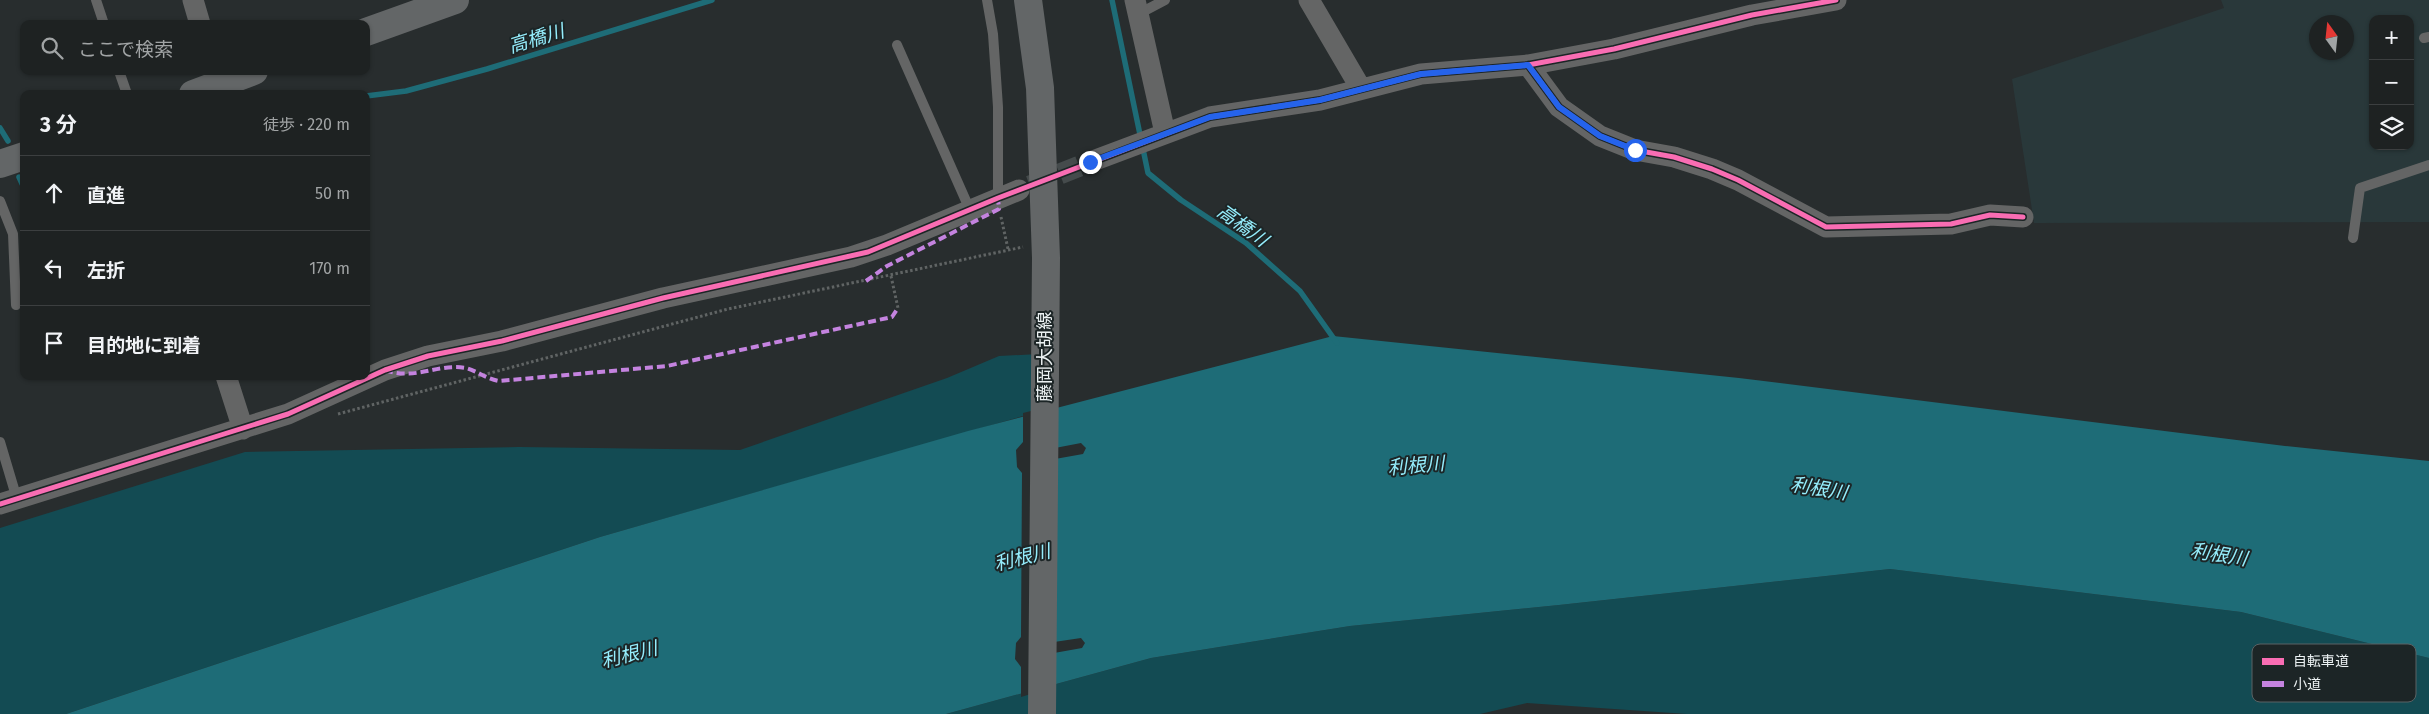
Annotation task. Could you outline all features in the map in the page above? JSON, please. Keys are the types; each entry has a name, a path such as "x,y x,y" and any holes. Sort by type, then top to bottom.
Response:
{"main road":[{"path":"370,31 455,0"},
{"name":"藤岡大胡線","path":"1028,0 1040,88 1037,252 1042,714"},
{"path":"199,90 216,78 232,75"},
{"path":"0,164 20,157"}],"street":[{"path":"193,0 199,20"},
{"path":"1309,0 1360,88"},
{"path":"1090,162 1210,117 1320,100 1360,88 1421,74 1528,65 1614,49 1752,15 1836,0"},
{"path":"1136,6 1159,136"},
{"path":"1528,65 1559,107 1600,136 1635,150 1674,158 1738,180 1826,226 1951,224 1990,215 2023,217"},
{"path":"370,377 428,356 502,341 663,298 851,257 887,245 970,210 999,204 1019,190"},
{"path":"227,380 243,429"},
{"path":"8,501 288,414 363,380"}],"lane":[{"path":"96,0 103,20"},
{"path":"987,0 993,34 998,107 999,204"},
{"path":"1136,6 1146,10 1165,0"},
{"path":"897,45 970,210"},
{"path":"120,75 125,90"},
{"path":"2353,238 2360,188 2429,165"},
{"path":"0,201 13,234 16,305"},
{"path":"0,442 8,501"}],"path":[{"path":"999,204 1008,249"},
{"path":"335,415 728,310 892,276 1008,249 1037,252"},
{"path":"892,276 898,308"}],"shaded area":[{"path":"2221,0 2429,0 2429,222 2034,223 2012,79 2224,8"},
{"path":"1039,354 1037,412 600,537 66,714 0,714 0,528 245,452 519,447 740,450 947,378 999,356"},
{"path":"1890,569 2241,612 2372,644 2252,644 2252,702 2416,702 2416,655 2429,658 2429,714 1687,714 1527,703 1480,714 946,714 1151,658 1350,626"}],"water":[{"name":"利根川","path":"1333,336 1739,378 2285,446 2429,461 2429,658 2416,655 2416,644 2372,644 2241,612 1890,569 1350,626 1151,658 946,714 66,714 600,537 968,431"}],"pier":[{"path":"1055,405 1055,448 1081,443 1086,448 1083,454 1055,459 1054,642 1081,638 1085,643 1082,648 1054,653 1054,687 1021,697 1021,667 1015,659 1016,643 1021,637 1022,473 1017,467 1016,450 1023,442 1023,413"}],"waterway":[{"name":"高橋川","path":"370,96 406,91 487,69 712,0"},
{"name":"高橋川","path":"1112,0 1148,173 1181,200 1246,243 1300,291 1337,343"},
{"name":"高橋川","path":"0,128 8,141"}],"tunnel":[{"path":"1030,186 1090,162"}],"marked path":[{"path":"866,281 887,266 999,209 998,198"},
{"path":"385,370 406,374 456,367 466,368 499,381 667,366 892,317 898,308"}],"cycle path":[{"path":"370,377 428,356 502,341 663,298 868,252 998,198 1210,117 1320,100 1421,74 1528,65 1614,49 1752,15 1836,0"},
{"path":"1528,65 1559,107 1600,136 1635,150 1674,157 1712,169 1738,180 1826,227 1951,224 1990,215 2023,217"},
{"path":"0,504 288,414 363,380"}],"route":[{"path":"1090,162 1210,117 1320,100 1360,88 1421,74 1528,65 1559,107 1600,136 1635,150"}]}
